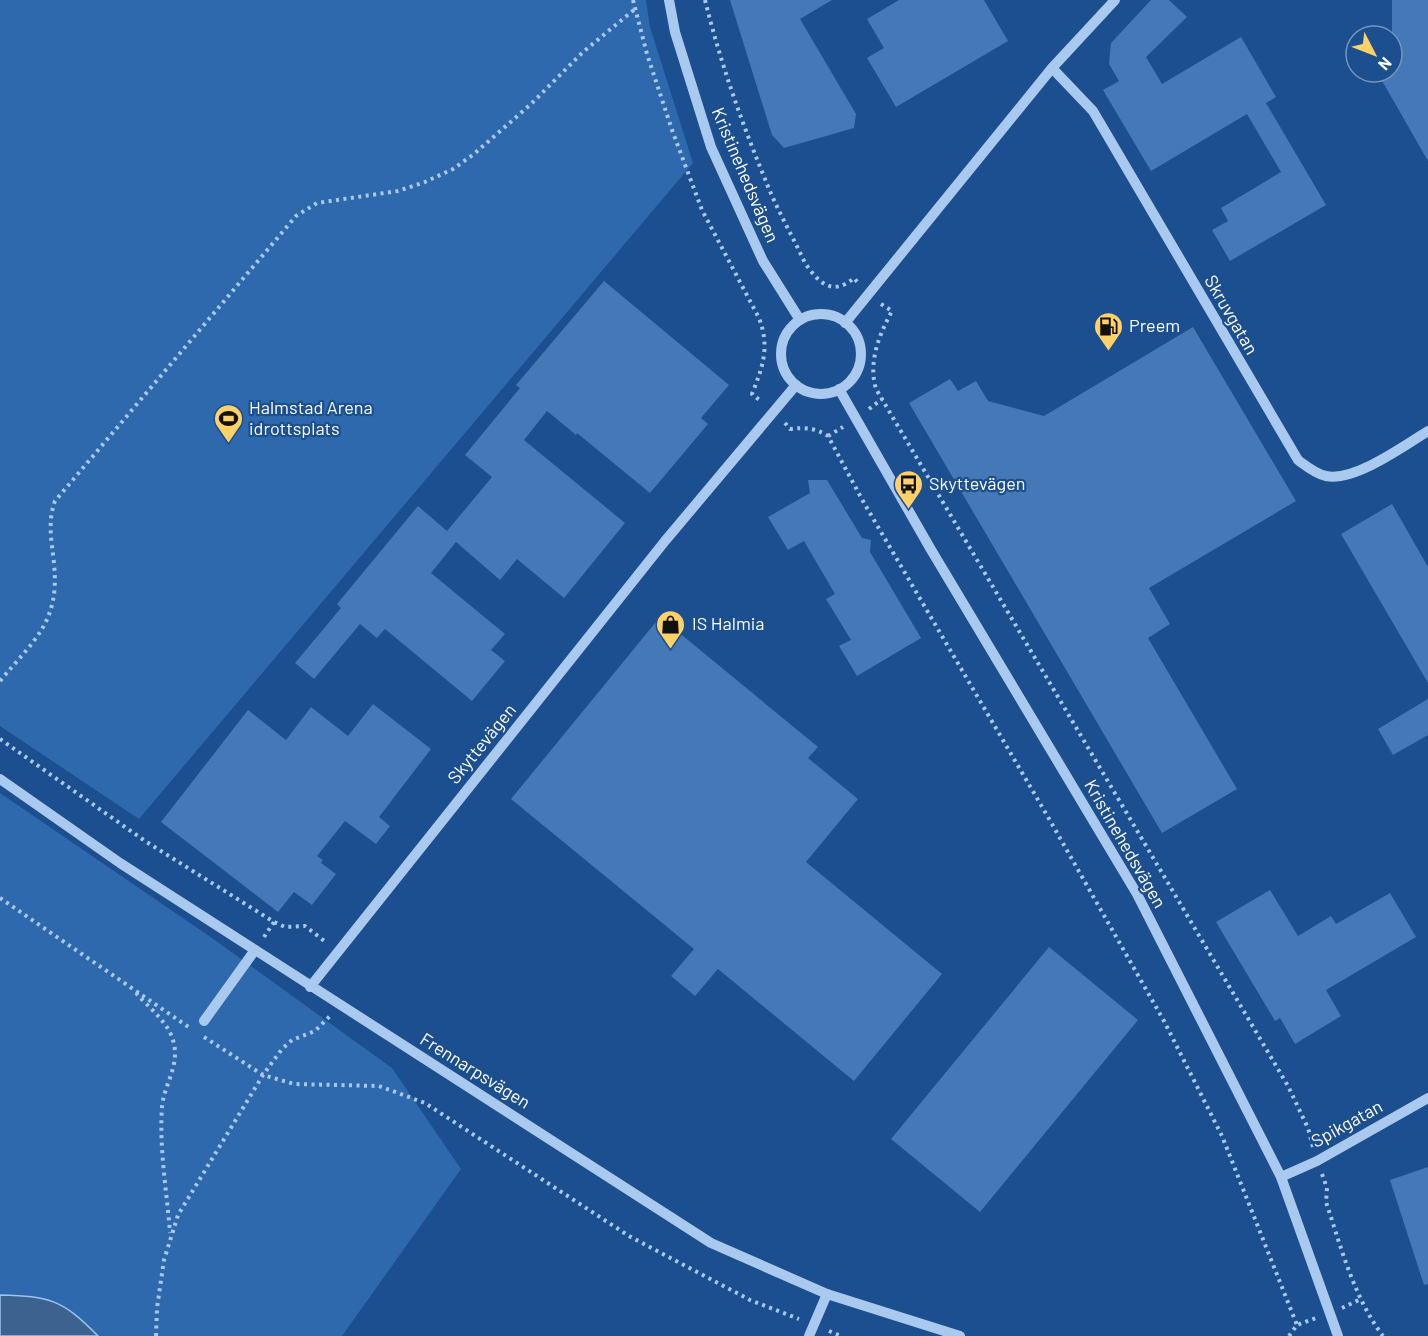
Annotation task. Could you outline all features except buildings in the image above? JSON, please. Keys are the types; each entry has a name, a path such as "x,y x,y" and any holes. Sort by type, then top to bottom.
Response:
{"street":[{"name":"Kristinehedsvägen","path":"669,0 675,32 711,147 763,261 800,320"},
{"path":"846,323 1052,68 1115,0"},
{"name":"Skruvgatan","path":"1052,68 1093,111 1298,460 1309,469 1327,477 1356,474 1428,431"},
{"path":"815,315 835,317 846,323 858,340 860,360 852,379 839,389 828,393 806,391 796,385 785,371 781,354 788,333 800,320 815,315"},
{"name":"Skyttevägen","path":"310,987 665,541 796,385"},
{"name":"Kristinehedsvägen","path":"839,389 930,548 1137,894 1281,1177 1338,1336"},
{"name":"Frennarpsvägen","path":"0,779 120,863 310,987 711,1243 827,1294 960,1336"},
{"path":"204,1022 255,950"},
{"name":"Spikgatan","path":"1281,1177 1317,1161 1428,1098"},
{"path":"809,1336 827,1294"}],"path":[{"path":"633,0 672,130 702,210 759,318 765,334 763,365 752,394 790,429 805,427 819,430 828,436 864,503 1048,817 1164,1021 1222,1136 1297,1325"},
{"path":"705,0 740,117 765,180 805,263 813,275 824,284 835,287 845,286 854,278 868,295 892,311 877,344 873,362 872,376 876,388 1288,1086 1308,1128 1327,1188 1326,1202 1357,1288 1375,1326 1383,1336"},
{"path":"0,681 48,620 54,602 56,585 49,535 50,521 56,501 296,216 317,203 398,190 425,182 453,169 474,154 530,105 583,52 635,9"},
{"path":"0,740 155,848 274,922 285,927 305,926 337,951"},
{"path":"0,898 263,1075 294,1084 379,1086 408,1095 442,1112 629,1236 750,1300 841,1336"},
{"path":"133,989 164,1023 174,1042 176,1060 162,1105 162,1144 170,1237"},
{"path":"156,1336 157,1308 164,1260 178,1215 263,1075 282,1049 292,1040 315,1031 325,1023 339,1005"}],"shaded area":[{"name":"Halmstad Arena idrottsplats","path":"0,0 646,0 650,27 693,163 139,819 0,726"},
{"path":"0,793 212,938 392,1068 461,1169 342,1336 0,1336"},
{"path":"0,1295 31,1297 55,1302 65,1307 98,1336 0,1336"}],"place":[{"name":"Preem","path":"1108,352"},
{"name":"Halmstad Arena idrottsplats","path":"228,444"},
{"name":"Skyttevägen","path":"908,510"},
{"name":"IS Halmia","path":"671,650"}]}
